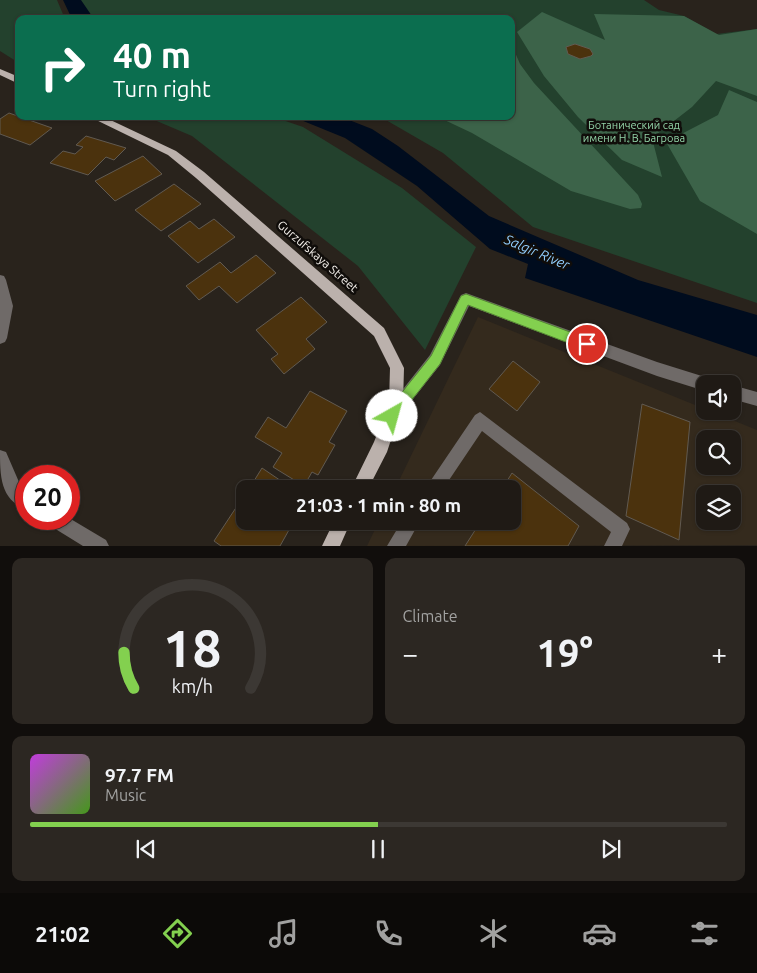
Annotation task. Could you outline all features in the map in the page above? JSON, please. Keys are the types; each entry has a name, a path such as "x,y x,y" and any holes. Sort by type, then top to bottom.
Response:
{"main road":[{"path":"0,72 15,79"},
{"name":"Gurzufskaya Street","path":"102,120 172,153 207,181 380,332 397,368 396,403 381,446 364,480"},
{"path":"330,546 338,530"}],"lane":[{"path":"0,280 6,306 0,338"},
{"path":"392,416 436,360 466,299 657,370 696,381"},
{"path":"741,395 757,399"},
{"path":"440,480 480,420 621,529 613,546"},
{"path":"0,458 15,493"},
{"path":"73,530 100,546"},
{"path":"396,546 406,530"}],"shaded area":[{"path":"478,317 696,405 696,420 732,420 757,430 757,545 367,546 375,530 521,530 521,480 399,480"}],"green space":[{"path":"0,0 57,0 63,15 15,15 15,60 0,51"},
{"name":"Ботанический сад имени Н. В. Багрова","path":"77,0 644,0 659,10 684,16 716,34 757,29 757,303 533,227 443,153 386,120 515,120 515,15 88,15"},
{"path":"542,12 605,40 594,14 684,16 719,35 757,29 757,96 716,81 692,107 652,138 662,177 622,160 578,117 544,76 517,32"},
{"path":"515,52 520,64 534,83 638,195 642,204 641,208 630,209 571,191 472,133 444,120 515,120"},
{"path":"729,90 757,102 757,234 700,201 666,142 718,115"},
{"path":"154,120 283,120 303,127 402,188 476,247 425,350 358,266 192,136"}],"water":[{"path":"63,0 81,0 91,15 70,15"},
{"name":"Salgir River","path":"301,120 349,120 372,129 398,146 489,216 638,280 757,315 757,357 525,278 528,264 490,249 417,186 345,138"}],"building":[{"path":"575,44 590,49 593,54 580,59 568,54 566,47"},
{"path":"9,113 15,115 15,120 29,120 52,128 30,145 0,134 0,119"},
{"path":"86,136 126,148 114,160 106,157 88,175 50,163 63,151 75,154 83,147 76,145"},
{"path":"143,156 162,174 115,201 95,181"},
{"path":"174,184 201,204 161,231 135,210"},
{"path":"214,219 235,237 198,263 168,236 190,221 199,229"},
{"path":"256,255 276,273 237,303 219,286 199,300 186,286 220,262 231,273"},
{"path":"301,297 327,322 306,339 315,349 284,374 271,359 278,354 256,330"},
{"path":"513,361 540,382 517,411 489,389"},
{"path":"310,391 347,411 329,442 335,445 318,475 312,472 307,480 294,480 273,467 282,453 255,437 268,417 286,428"},
{"path":"642,404 690,422 679,540 626,516"},
{"path":"262,468 280,480 255,480"},
{"path":"512,473 521,480 508,480"},
{"path":"521,480 579,526 568,546 465,546 475,530 521,530"},
{"path":"236,508 236,530 289,530 280,546 221,546 214,541"}],"route":[{"path":"392,416 436,360 466,299 587,344"}]}
